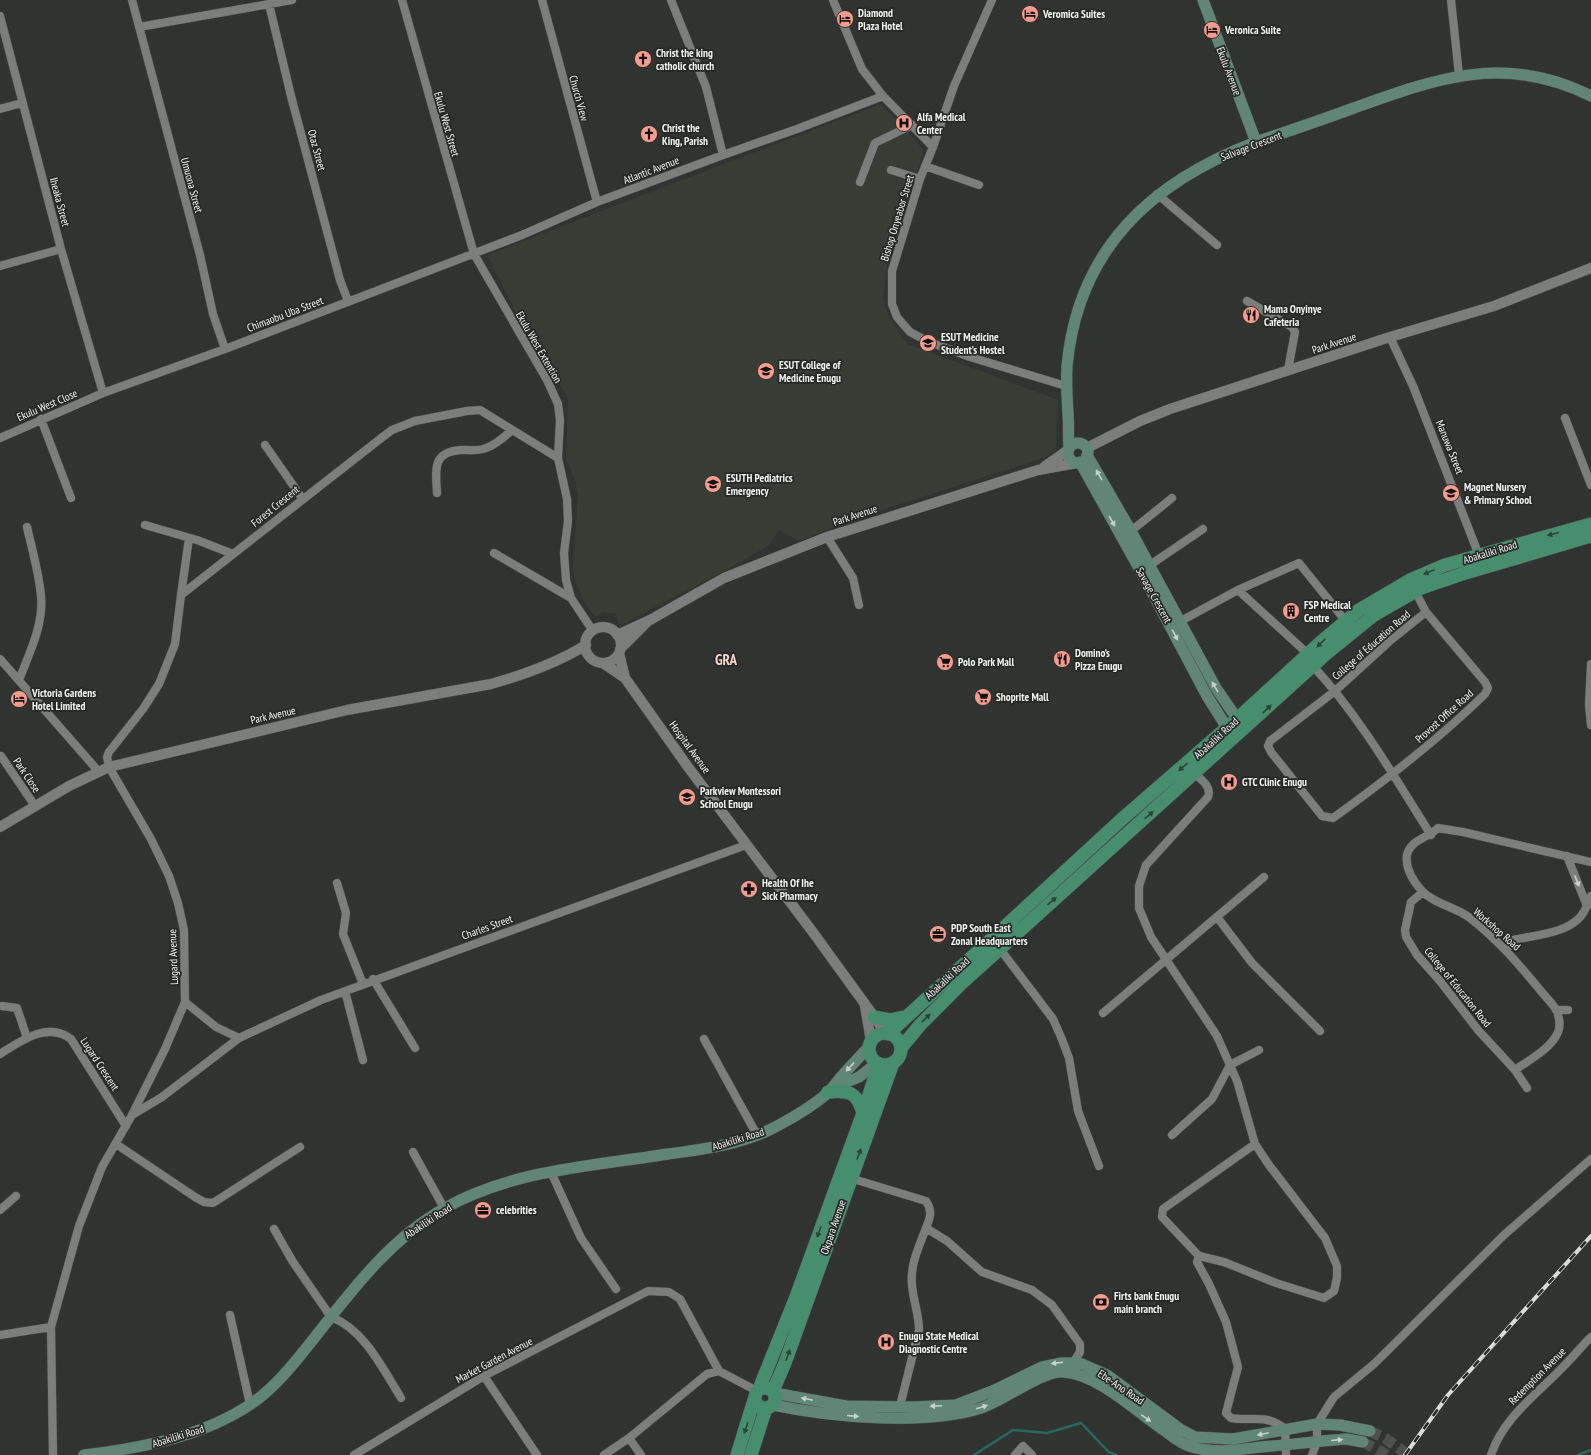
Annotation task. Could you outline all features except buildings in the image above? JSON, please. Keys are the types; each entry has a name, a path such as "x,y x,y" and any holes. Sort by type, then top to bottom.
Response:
{"main road":[{"name":"Ekulu Avenue","path":"1203,0 1256,142"},
{"name":"Salvage Crescent","path":"1068,449 1066,386 1072,330 1077,312 1090,280 1100,260 1122,229 1157,194 1182,177 1256,142 1382,98 1458,75 1513,73 1559,82 1591,96"},
{"path":"1068,416 1082,454"},
{"path":"1075,443 1082,454 1070,458 1068,449 1075,443"},
{"name":"Savage Crescent","path":"1082,454 1206,696 1231,733"},
{"name":"Savage Crescent","path":"1105,498 1131,531 1216,688 1241,724"},
{"name":"Abakaliki Road","path":"1349,626 1378,612 1415,591 1480,562 1591,524"},
{"name":"Abakaliki Road","path":"887,1033 1122,819 1231,733 1349,626 1375,599 1410,580 1445,566 1480,562 1591,536"},
{"name":"Abakaliki Road","path":"901,1048 920,1025 1032,919 1194,773 1231,733"},
{"path":"1025,907 1032,919"},
{"path":"874,1017 890,1020 904,1017"},
{"path":"830,1090 877,1035 887,1033 896,1038 901,1048 898,1058 893,1063 886,1065 878,1063 871,1057 870,1044"},
{"path":"830,1090 859,1077 878,1063"},
{"name":"Okpara Avenue","path":"751,1455 785,1363 878,1063"},
{"name":"Okpara Avenue","path":"737,1455 757,1393 833,1209 850,1178 893,1063"},
{"path":"830,1090 842,1090 852,1094 857,1099 863,1113"},
{"name":"Abakiliki Road","path":"84,1455 110,1453 190,1434 228,1417 250,1404 290,1367 375,1264 395,1243 413,1228 444,1208 493,1186 527,1176 713,1148 757,1135 796,1115 830,1090"},
{"name":"Ebe-Ano Road","path":"771,1399 846,1406 946,1406 964,1403 1042,1367 1062,1363 1073,1363 1082,1364 1107,1375 1180,1429 1195,1437 1233,1440 1317,1424 1340,1425 1370,1430"},
{"name":"Ebe-Ano Road","path":"771,1399 826,1413 862,1416 906,1417 953,1414 982,1408 1044,1377 1062,1372 1083,1376 1102,1385 1151,1422 1188,1446 1213,1452 1286,1450 1317,1442 1346,1439 1363,1442"},
{"path":"765,1388 771,1399 760,1407 757,1393 765,1388"}],"street":[{"name":"Umuona Street","path":"132,0 200,255 213,314 225,349"},
{"path":"139,27 292,0"},
{"name":"Ekulu West Street","path":"402,0 474,254"},
{"name":"Church View","path":"542,0 597,202"},
{"path":"671,0 706,87 723,155"},
{"path":"833,0 857,60 883,96 933,147"},
{"name":"Bishop Onyeabor Street","path":"992,0 954,86 920,180 892,271 892,304 897,317 910,332 927,341 970,357 1066,386"},
{"path":"1451,0 1458,75"},
{"name":"Otaz Street","path":"269,4 291,96 340,280 348,300"},
{"name":"Iheaka Street","path":"0,16 61,249 103,393"},
{"name":"Atlantic Avenue","path":"474,254 522,236 597,202 723,155 797,130 883,96"},
{"path":"0,109 22,103"},
{"path":"860,182 875,143 912,125"},
{"path":"925,166 979,185"},
{"path":"891,170 920,180"},
{"path":"1157,194 1217,245"},
{"path":"0,266 61,249"},
{"name":"Chimaobu Uba Street","path":"103,393 225,349 348,300 474,254"},
{"name":"Ekulu West Extention","path":"474,254 547,380 558,404 560,420 558,458 567,499 568,521 565,567 566,580 572,598"},
{"name":"Park Avenue","path":"650,620 724,578 827,537 1038,470 1082,454 1140,421 1170,408 1390,337 1494,306 1591,268"},
{"path":"1247,300 1292,327 1295,332 1288,370"},
{"name":"Manuwa Street","path":"1390,337 1413,386 1480,562"},
{"name":"Ekulu West Close","path":"0,438 103,393"},
{"name":"Forest Crescent","path":"181,595 302,498 380,438 406,424 445,415 480,410 500,422 511,431 558,458"},
{"path":"1565,418 1591,485"},
{"path":"42,419 71,498"},
{"path":"437,493 437,463 441,456 448,452 459,450 483,449 490,446 511,431"},
{"path":"265,444 302,498"},
{"path":"1038,470 1052,463 1068,449"},
{"path":"1131,531 1172,498"},
{"path":"145,525 189,538 233,554"},
{"path":"19,680 33,642 42,597 27,526"},
{"path":"1150,565 1203,530"},
{"path":"827,537 853,578 859,605"},
{"path":"109,767 107,757 109,752 143,709 160,684 175,644 189,538"},
{"path":"494,553 572,598 593,631"},
{"path":"1179,622 1238,590 1299,562 1349,626"},
{"path":"1238,590 1311,660 1335,691 1270,741 1268,746 1271,752 1322,816 1332,818 1393,775"},
{"path":"1415,591 1426,612"},
{"name":"College of Education Road","path":"1426,612 1335,691 1393,775 1431,835"},
{"name":"Provost Office Road","path":"1393,775 1451,728 1486,694 1488,688 1485,682 1426,612"},
{"path":"617,635 650,620"},
{"path":"603,663 613,660 650,620"},
{"path":"599,628 607,628 617,635 620,640 620,651 625,678 603,663 595,661 587,650 588,637 593,631 599,628"},
{"name":"Park Avenue","path":"0,827 69,786 109,767 347,710 491,684 587,650"},
{"path":"0,659 99,772"},
{"path":"1591,664 1589,705 1591,723"},
{"name":"Hospital Avenue","path":"625,678 746,845 887,1033"},
{"name":"Park Close","path":"1,756 35,806"},
{"name":"Lugard Avenue","path":"53,1455 51,1328 79,1226 102,1167 132,1115 165,1049 185,1002 184,930 169,876 151,838 109,767"},
{"path":"1194,773 1208,787 1210,792 1208,797 1146,866 1139,886 1141,916 1165,960 1217,1036 1237,1081 1255,1144 1269,1165 1325,1238 1337,1266 1337,1278 1334,1291 1324,1298 1276,1283 1224,1262 1199,1256 1162,1217 1163,1209 1255,1144"},
{"path":"1431,835 1438,828 1444,829 1591,862"},
{"name":"Workshop Road","path":"1431,835 1420,839 1413,844 1407,856 1407,864 1412,878 1423,892 1469,917 1507,949 1556,1010"},
{"name":"Charles Street","path":"132,1115 162,1097 239,1038 321,1000 373,979 746,845"},
{"path":"1567,856 1587,906"},
{"path":"1103,1013 1264,877"},
{"path":"337,884 346,912 343,934 363,984"},
{"name":"College of Education Road","path":"1423,892 1412,902 1407,921 1406,937 1417,955 1440,981 1478,1030 1515,1070 1527,1088"},
{"path":"1507,949 1513,940 1559,929 1572,924 1580,917 1591,896"},
{"path":"1217,917 1252,963 1320,1031"},
{"path":"1000,949 1053,1019 1069,1058 1078,1111 1099,1166"},
{"path":"373,979 415,1048"},
{"path":"345,991 363,1060"},
{"path":"185,1002 216,1027 239,1038"},
{"path":"864,1004 870,1044"},
{"path":"2,1006 17,1008 27,1038"},
{"path":"1515,1070 1547,1046 1556,1036 1560,1026 1556,1010 1568,1010"},
{"name":"Lugard Crescent","path":"0,1054 27,1038 50,1031 65,1035 71,1040 126,1126"},
{"path":"704,1039 757,1135"},
{"path":"1172,1135 1212,1099 1230,1066 1259,1050"},
{"path":"116,1144 195,1197 208,1203 213,1203 300,1147"},
{"path":"413,1152 444,1208"},
{"path":"1312,1455 1317,1442 1317,1424 1334,1397 1374,1364 1509,1230 1591,1159"},
{"path":"551,1172 581,1238 616,1290"},
{"path":"850,1178 926,1202 931,1208 931,1216 911,1271 912,1286 919,1319 919,1330 900,1406"},
{"path":"0,1210 16,1196"},
{"path":"926,1228 947,1241 982,1272 1032,1290 1052,1305 1080,1344 1080,1352 1073,1363"},
{"path":"274,1229 293,1262 331,1317 345,1323 368,1346 401,1398"},
{"path":"1199,1256 1197,1262 1209,1284 1226,1322 1238,1367 1226,1413 1230,1418 1235,1419 1268,1419 1285,1429 1286,1450"},
{"name":"Market Garden Avenue","path":"354,1455 484,1376 648,1291 669,1292 680,1299 719,1371"},
{"path":"230,1315 250,1404"},
{"path":"0,1335 51,1328"},
{"name":"Redemption Avenue","path":"1491,1455 1494,1445 1515,1413 1562,1368 1591,1337"},
{"path":"604,1455 629,1438 702,1378 719,1371 757,1393"},
{"path":"484,1376 537,1455"},
{"path":"629,1438 641,1455"},
{"path":"1015,1455 1023,1446 1032,1455"}],"shaded area":[{"name":"ESUT College of Medicine Enugu","path":"881,104 922,148 923,154 889,250 883,298 888,315 908,344 1058,400 1056,450 1046,457 854,519 799,541 779,530 768,546 726,570 619,626 616,614 603,612 596,617 587,607 576,584 573,570 578,495 575,480 566,459 568,398 522,325 487,255"}],"waterway":[{"path":"974,1455 1013,1430 1047,1433 1081,1423 1109,1452 1116,1455"},
{"path":"1578,1455 1591,1450"}],"tunnel":[{"path":"1370,1431 1385,1438 1408,1455"},
{"path":"1363,1442 1387,1455"}],"railway":[{"path":"1405,1455 1448,1395 1591,1236"}],"place":[{"name":"Veromica Suites","path":"1030,14"},
{"name":"Diamond Plaza Hotel","path":"845,19"},
{"name":"Veronica Suite","path":"1212,30"},
{"name":"Christ the king catholic church","path":"643,59"},
{"name":"Alfa Medical Center","path":"904,123"},
{"name":"Christ the King, Parish","path":"649,134"},
{"name":"Mama Onyinye Cafeteria","path":"1251,315"},
{"name":"ESUT Medicine Student's Hostel","path":"928,343"},
{"name":"ESUT College of Medicine Enugu","path":"766,371"},
{"name":"ESUTH Pediatrics Emergency","path":"713,484"},
{"name":"Magnet Nursery & Primary School","path":"1451,493"},
{"name":"FSP Medical Centre","path":"1291,611"},
{"name":"Domino’s Pizza Enugu","path":"1062,659"},
{"name":"Polo Park Mall","path":"945,662"},
{"name":"Shoprite Mall","path":"983,697"},
{"name":"Victoria Gardens Hotel Limited","path":"19,699"},
{"name":"GTC Clinic Enugu","path":"1229,782"},
{"name":"Parkview Montessori School Enugu","path":"687,797"},
{"name":"Health Of Ihe Sick Pharmacy","path":"749,889"},
{"name":"PDP South East Zonal Headquarters","path":"938,934"},
{"name":"celebrities","path":"483,1210"},
{"name":"Firts bank Enugu main branch","path":"1101,1302"},
{"name":"Enugu State Medical Diagnostic Centre","path":"886,1342"}],"district":[{"name":"GRA","path":"726,659"}]}
